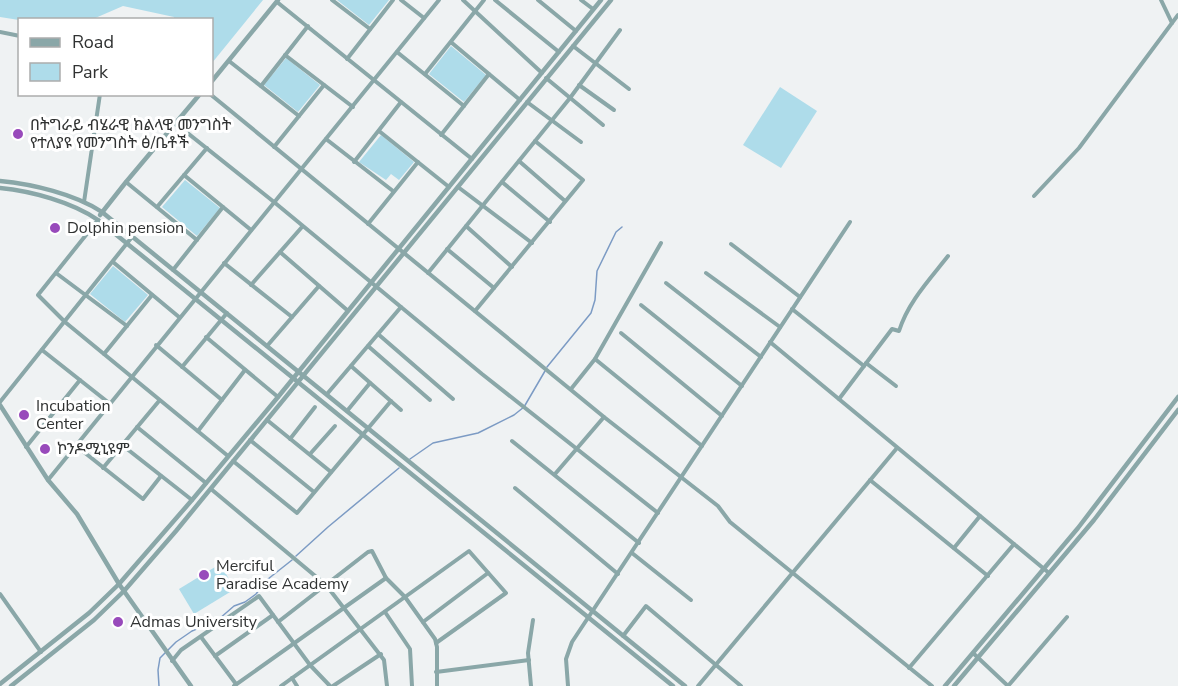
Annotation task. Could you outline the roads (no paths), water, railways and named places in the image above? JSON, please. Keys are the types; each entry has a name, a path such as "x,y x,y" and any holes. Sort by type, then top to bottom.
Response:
{"street":[{"path":"332,0 370,29"},
{"path":"347,58 393,0"},
{"path":"401,0 424,18"},
{"path":"48,480 439,0"},
{"path":"463,0 542,73"},
{"path":"425,74 484,0"},
{"path":"495,0 559,52"},
{"path":"538,0 576,31"},
{"path":"582,0 593,9"},
{"path":"401,251 449,187 601,0"},
{"path":"11,686 87,626 124,591 304,376 373,285 458,187 610,0"},
{"path":"1161,0 1172,23"},
{"path":"213,80 278,1 472,159"},
{"path":"1034,196 1079,148 1178,15"},
{"path":"261,86 308,26"},
{"path":"428,273 570,98 620,30"},
{"path":"0,33 18,36"},
{"path":"452,43 520,100"},
{"path":"573,46 629,89"},
{"path":"398,52 464,106"},
{"path":"285,55 353,107"},
{"path":"229,61 299,116"},
{"path":"441,135 489,74"},
{"path":"546,78 603,125"},
{"path":"274,147 324,85"},
{"path":"579,85 614,110"},
{"path":"84,202 100,96"},
{"path":"198,96 126,182 56,273 37,293 65,322 228,456"},
{"path":"212,96 604,417 718,506 730,522 932,686"},
{"path":"354,162 401,102"},
{"path":"527,102 581,142"},
{"path":"176,123 373,285 658,513"},
{"path":"379,131 449,187"},
{"path":"326,139 393,191"},
{"path":"475,311 583,180 535,141"},
{"path":"157,207 207,148"},
{"path":"519,161 566,201"},
{"path":"368,224 418,162"},
{"path":"184,175 251,230"},
{"path":"0,181 14,182 84,202 102,212 685,686"},
{"path":"13,189 14,182"},
{"path":"126,182 197,240"},
{"path":"502,182 550,222"},
{"path":"458,187 532,243"},
{"path":"0,188 13,189 78,209 98,220 673,686"},
{"path":"173,270 223,207"},
{"path":"568,686 566,659 569,648 850,222"},
{"path":"252,285 302,226"},
{"path":"466,226 512,267"},
{"path":"132,237 0,404 48,480 77,514 119,584 190,686"},
{"path":"571,389 595,359 661,243"},
{"path":"731,244 800,297"},
{"path":"447,249 494,288"},
{"path":"280,252 347,310"},
{"path":"839,399 892,329 899,331 903,318 912,303 948,256"},
{"path":"112,262 179,317"},
{"path":"224,262 292,317"},
{"path":"56,273 127,326"},
{"path":"706,273 780,327"},
{"path":"666,283 761,357"},
{"path":"0,684 89,613 119,584 278,397 347,310 373,285"},
{"path":"267,346 319,286"},
{"path":"104,354 152,295"},
{"path":"640,305 742,386"},
{"path":"327,394 401,307"},
{"path":"792,309 896,386"},
{"path":"182,367 227,313"},
{"path":"621,333 722,416"},
{"path":"378,334 453,399"},
{"path":"207,337 278,397"},
{"path":"770,342 1049,573"},
{"path":"156,345 222,400"},
{"path":"368,346 430,399"},
{"path":"42,350 109,403"},
{"path":"595,359 702,446"},
{"path":"351,366 401,410"},
{"path":"198,430 246,370"},
{"path":"26,447 80,380"},
{"path":"347,411 370,383"},
{"path":"945,686 1044,569 1178,397"},
{"path":"103,468 159,400"},
{"path":"233,461 297,513 391,401"},
{"path":"290,439 315,407"},
{"path":"954,686 1100,513 1178,410"},
{"path":"555,474 604,417"},
{"path":"267,420 331,472"},
{"path":"310,454 335,426"},
{"path":"137,427 206,483"},
{"path":"250,440 314,492"},
{"path":"512,441 639,543"},
{"path":"75,445 143,499 161,476"},
{"path":"122,445 192,500"},
{"path":"698,686 897,448"},
{"path":"870,480 988,576"},
{"path":"515,488 618,574"},
{"path":"211,489 326,585 359,630 381,654 384,660 387,686"},
{"path":"954,548 981,516"},
{"path":"170,526 176,531"},
{"path":"909,668 1014,544"},
{"path":"278,622 370,551 373,552 386,578 405,597 436,643 437,686"},
{"path":"280,686 469,551 507,593 436,643"},
{"path":"632,553 691,600"},
{"path":"423,622 488,573"},
{"path":"201,637 235,685 386,578"},
{"path":"0,594 41,653"},
{"path":"171,660 181,650 259,596 310,665 332,686 381,654"},
{"path":"623,636 646,606 741,686"},
{"path":"385,612 410,649 412,686"},
{"path":"215,656 273,615"},
{"path":"973,653 1008,686 1067,617"},
{"path":"531,686 529,660 533,620"},
{"path":"436,672 529,660"},
{"path":"292,678 297,686"}],"waterway":[{"path":"547,367 591,313 595,300 597,271 616,232 622,227"},
{"path":"410,459 433,443 478,433 514,415 524,407 545,371"},
{"path":"296,556 399,468"},
{"path":"159,686 160,658 176,642 192,631 219,619 234,606 245,602 256,594 268,579 292,560"}],"place":[{"name":"በትግራይ ብሄራዊ ክልላዊ መንግስት የተለያዩ የመንግስት ፅ/ቤቶች","path":"18,134"},
{"name":"Dolphin pension","path":"55,228"},
{"name":"Incubation Center","path":"24,415"},
{"name":"ኮንዶሚኒዩም","path":"45,449"},
{"name":"Merciful Paradise Academy","path":"204,575"},
{"name":"Admas University","path":"118,622"}]}
